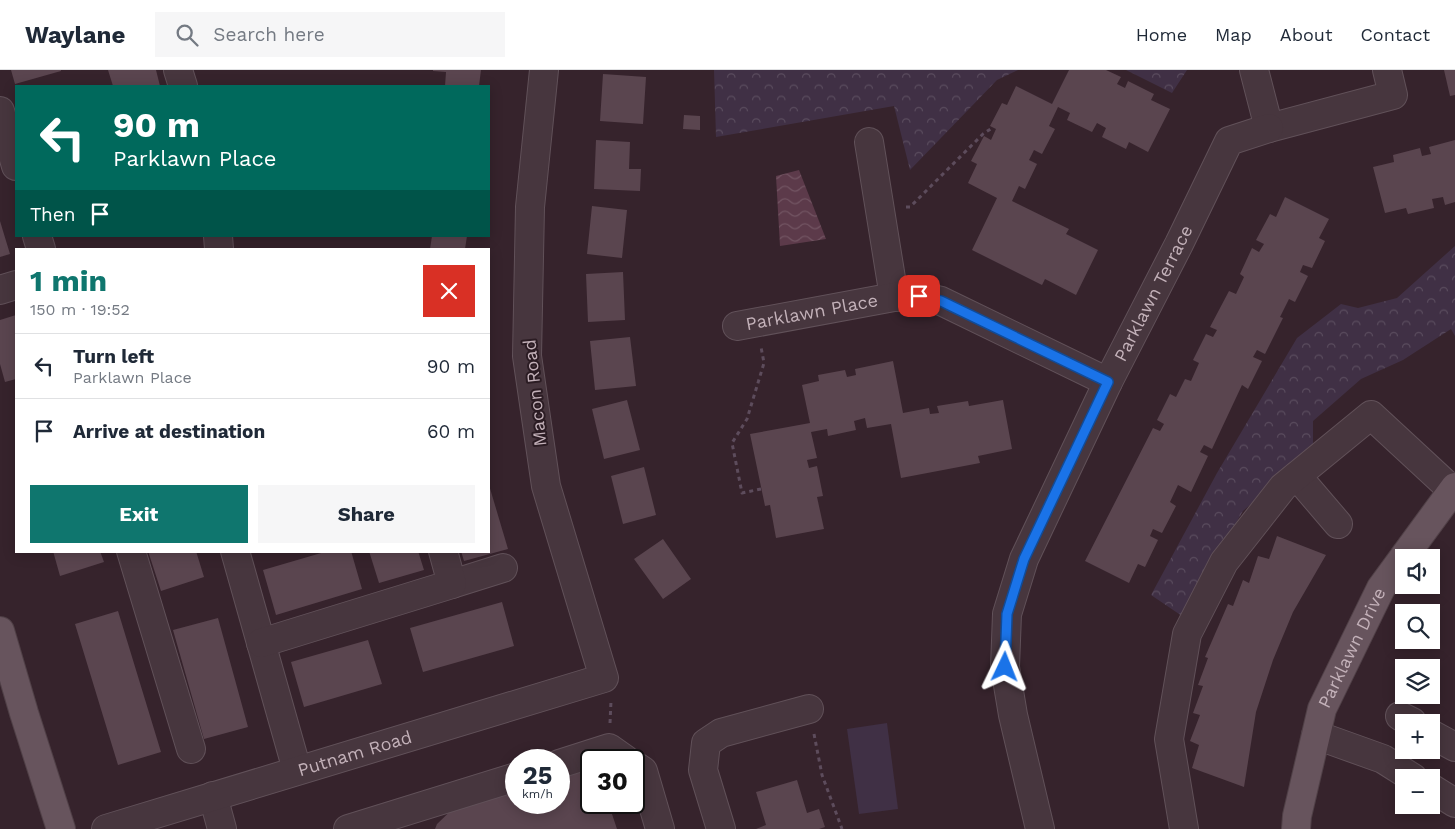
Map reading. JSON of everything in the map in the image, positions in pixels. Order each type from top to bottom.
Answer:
[{"type":"main road","name":"Parklawn Drive","points":[[1296,829],[1297,816],[1322,709],[1381,588],[1454,488]]},
{"type":"main road","points":[[0,631],[61,829]]},
{"type":"street","points":[[178,70],[183,85]]},
{"type":"street","name":"Macon Road","points":[[544,70],[530,207],[527,356],[546,486],[604,678]]},
{"type":"street","points":[[1254,70],[1269,128]]},
{"type":"street","name":"Parklawn Terrace","points":[[1040,829],[1013,714],[1005,667],[1007,614],[1024,559],[1108,382],[1179,244],[1229,141],[1269,128],[1393,95],[1387,70]]},
{"type":"street","points":[[0,111],[15,163]]},
{"type":"street","points":[[869,142],[894,297]]},
{"type":"street","points":[[0,290],[15,285]]},
{"type":"street","name":"Parklawn Place","points":[[747,324],[894,297],[919,296],[941,301],[1108,382]]},
{"type":"street","points":[[1184,829],[1169,739],[1188,634],[1224,562],[1283,487],[1371,415],[1454,488]]},
{"type":"street","points":[[1297,476],[1338,524]]},
{"type":"street","points":[[132,553],[191,749]]},
{"type":"street","points":[[236,553],[297,770]]},
{"type":"street","points":[[444,553],[452,584]]},
{"type":"street","points":[[261,643],[503,568]]},
{"type":"street","name":"Putnam Road","points":[[106,829],[604,678]]},
{"type":"street","points":[[721,829],[703,770],[706,743],[721,733],[809,709]]},
{"type":"street","points":[[1316,735],[1383,760],[1398,769]]},
{"type":"street","points":[[1440,739],[1455,747]]},
{"type":"street","points":[[645,779],[660,829]]},
{"type":"street","points":[[348,829],[395,822],[505,781]]},
{"type":"street","points":[[1440,794],[1455,803]]},
{"type":"street","points":[[213,796],[222,829]]},
{"type":"path","points":[[880,212],[910,206],[983,134],[992,128]]},
{"type":"path","points":[[747,324],[764,363],[747,419],[732,443],[742,493],[761,489]]},
{"type":"path","points":[[809,709],[822,775],[842,829]]},
{"type":"green space","points":[[714,70],[1018,70],[997,80],[910,170],[894,106],[716,137]]},
{"type":"green space","points":[[1126,70],[1187,70],[1172,93]]},
{"type":"green space","points":[[1455,246],[1455,336],[1451,329],[1403,360],[1361,379],[1313,421],[1313,449],[1243,511],[1182,616],[1151,595],[1217,473],[1297,338],[1341,304],[1358,308],[1397,298]]},
{"type":"green space","points":[[887,723],[898,809],[859,814],[847,729]]},
{"type":"water","points":[[799,170],[826,239],[780,246],[776,176]]},
{"type":"building","points":[[11,70],[61,70],[61,71],[15,84]]},
{"type":"building","points":[[108,70],[156,70],[160,85],[113,85]]},
{"type":"building","points":[[481,70],[479,85],[445,85],[446,72],[433,71]]},
{"type":"building","points":[[1069,70],[1106,70],[1121,77],[1117,84],[1125,88],[1128,81],[1154,94],[1151,100],[1170,109],[1148,152],[1129,142],[1126,149],[1102,137],[1106,128],[1097,123],[1092,132],[1067,120],[1070,113],[1058,107],[1049,126],[1055,129],[1042,154],[1034,150],[1029,160],[1037,164],[1025,189],[1019,186],[1012,201],[1069,229],[1066,234],[1098,250],[1076,295],[1045,279],[1042,285],[972,250],[997,198],[968,183],[977,164],[971,161],[984,136],[991,140],[996,129],[990,126],[1002,103],[1007,105],[1016,86],[1052,104]]},
{"type":"building","points":[[1444,70],[1455,70],[1455,95],[1450,96]]},
{"type":"building","points":[[603,74],[646,77],[643,124],[600,121]]},
{"type":"building","points":[[684,115],[700,116],[700,130],[683,129]]},
{"type":"building","points":[[596,140],[630,142],[629,169],[641,169],[640,191],[594,189]]},
{"type":"building","points":[[1455,140],[1455,202],[1445,205],[1443,197],[1432,199],[1434,208],[1408,214],[1406,208],[1385,213],[1373,167],[1394,162],[1393,155],[1420,148],[1422,156],[1431,154],[1429,147]]},
{"type":"building","points":[[1285,197],[1329,219],[1319,238],[1325,241],[1312,268],[1303,265],[1300,272],[1308,276],[1295,302],[1289,299],[1280,317],[1283,318],[1265,354],[1257,350],[1253,357],[1262,361],[1248,389],[1242,385],[1212,449],[1204,445],[1200,452],[1208,456],[1191,492],[1178,485],[1170,502],[1176,506],[1162,533],[1153,529],[1150,536],[1158,540],[1145,567],[1138,564],[1129,583],[1085,561],[1153,428],[1160,431],[1164,424],[1157,420],[1170,394],[1176,397],[1185,379],[1191,381],[1199,363],[1193,360],[1206,334],[1213,337],[1217,330],[1210,327],[1229,291],[1236,294],[1244,277],[1240,274],[1252,248],[1259,252],[1264,244],[1256,240],[1270,214],[1276,217]]},
{"type":"building","points":[[592,206],[627,210],[622,258],[587,254]]},
{"type":"building","points":[[0,221],[10,254],[0,257]]},
{"type":"building","points":[[432,237],[467,237],[465,248],[430,248]]},
{"type":"building","points":[[623,272],[625,320],[588,322],[586,274]]},
{"type":"building","points":[[15,315],[15,379],[5,382],[0,364],[0,320]]},
{"type":"building","points":[[630,337],[636,386],[595,390],[590,341]]},
{"type":"building","points":[[893,361],[903,413],[929,408],[930,414],[939,413],[937,406],[968,401],[969,406],[1003,400],[1012,449],[978,456],[980,463],[901,478],[891,424],[867,428],[865,418],[854,421],[856,430],[828,436],[827,429],[811,432],[817,458],[807,460],[809,468],[817,466],[823,496],[817,497],[824,529],[776,538],[770,505],[765,506],[750,434],[810,423],[802,385],[819,381],[818,375],[845,370],[847,377],[856,375],[855,369]]},
{"type":"building","points":[[627,400],[640,450],[604,459],[592,409]]},
{"type":"building","points":[[644,467],[656,515],[623,524],[611,476]]},
{"type":"building","points":[[490,488],[508,549],[464,561],[462,553],[490,553]]},
{"type":"building","points":[[1277,536],[1326,555],[1293,612],[1273,660],[1256,712],[1244,787],[1192,768],[1199,745],[1190,741],[1200,715],[1193,713],[1203,686],[1198,685],[1208,658],[1205,657],[1228,604],[1233,606],[1243,580],[1249,583],[1258,556],[1269,559]]},
{"type":"building","points":[[663,539],[691,579],[663,599],[634,559]]},
{"type":"building","points":[[54,553],[101,553],[104,562],[60,576]]},
{"type":"building","points":[[149,553],[197,553],[204,577],[161,591]]},
{"type":"building","points":[[321,553],[352,553],[362,589],[276,615],[263,570]]},
{"type":"building","points":[[370,553],[419,553],[424,570],[379,583]]},
{"type":"building","points":[[502,602],[514,646],[423,672],[410,628]]},
{"type":"building","points":[[118,611],[161,752],[118,765],[75,624]]},
{"type":"building","points":[[218,618],[248,727],[204,739],[173,630]]},
{"type":"building","points":[[368,640],[382,684],[304,707],[291,662]]},
{"type":"building","points":[[580,764],[580,814],[612,814],[617,829],[435,829],[437,824],[462,800],[505,786],[505,814],[570,814],[570,767]]},
{"type":"building","points":[[797,780],[807,813],[819,809],[825,827],[819,829],[756,829],[766,825],[756,792]]},
{"type":"route","points":[[919,296],[941,301],[1108,382],[1024,559],[1007,614],[1005,667]]}]
